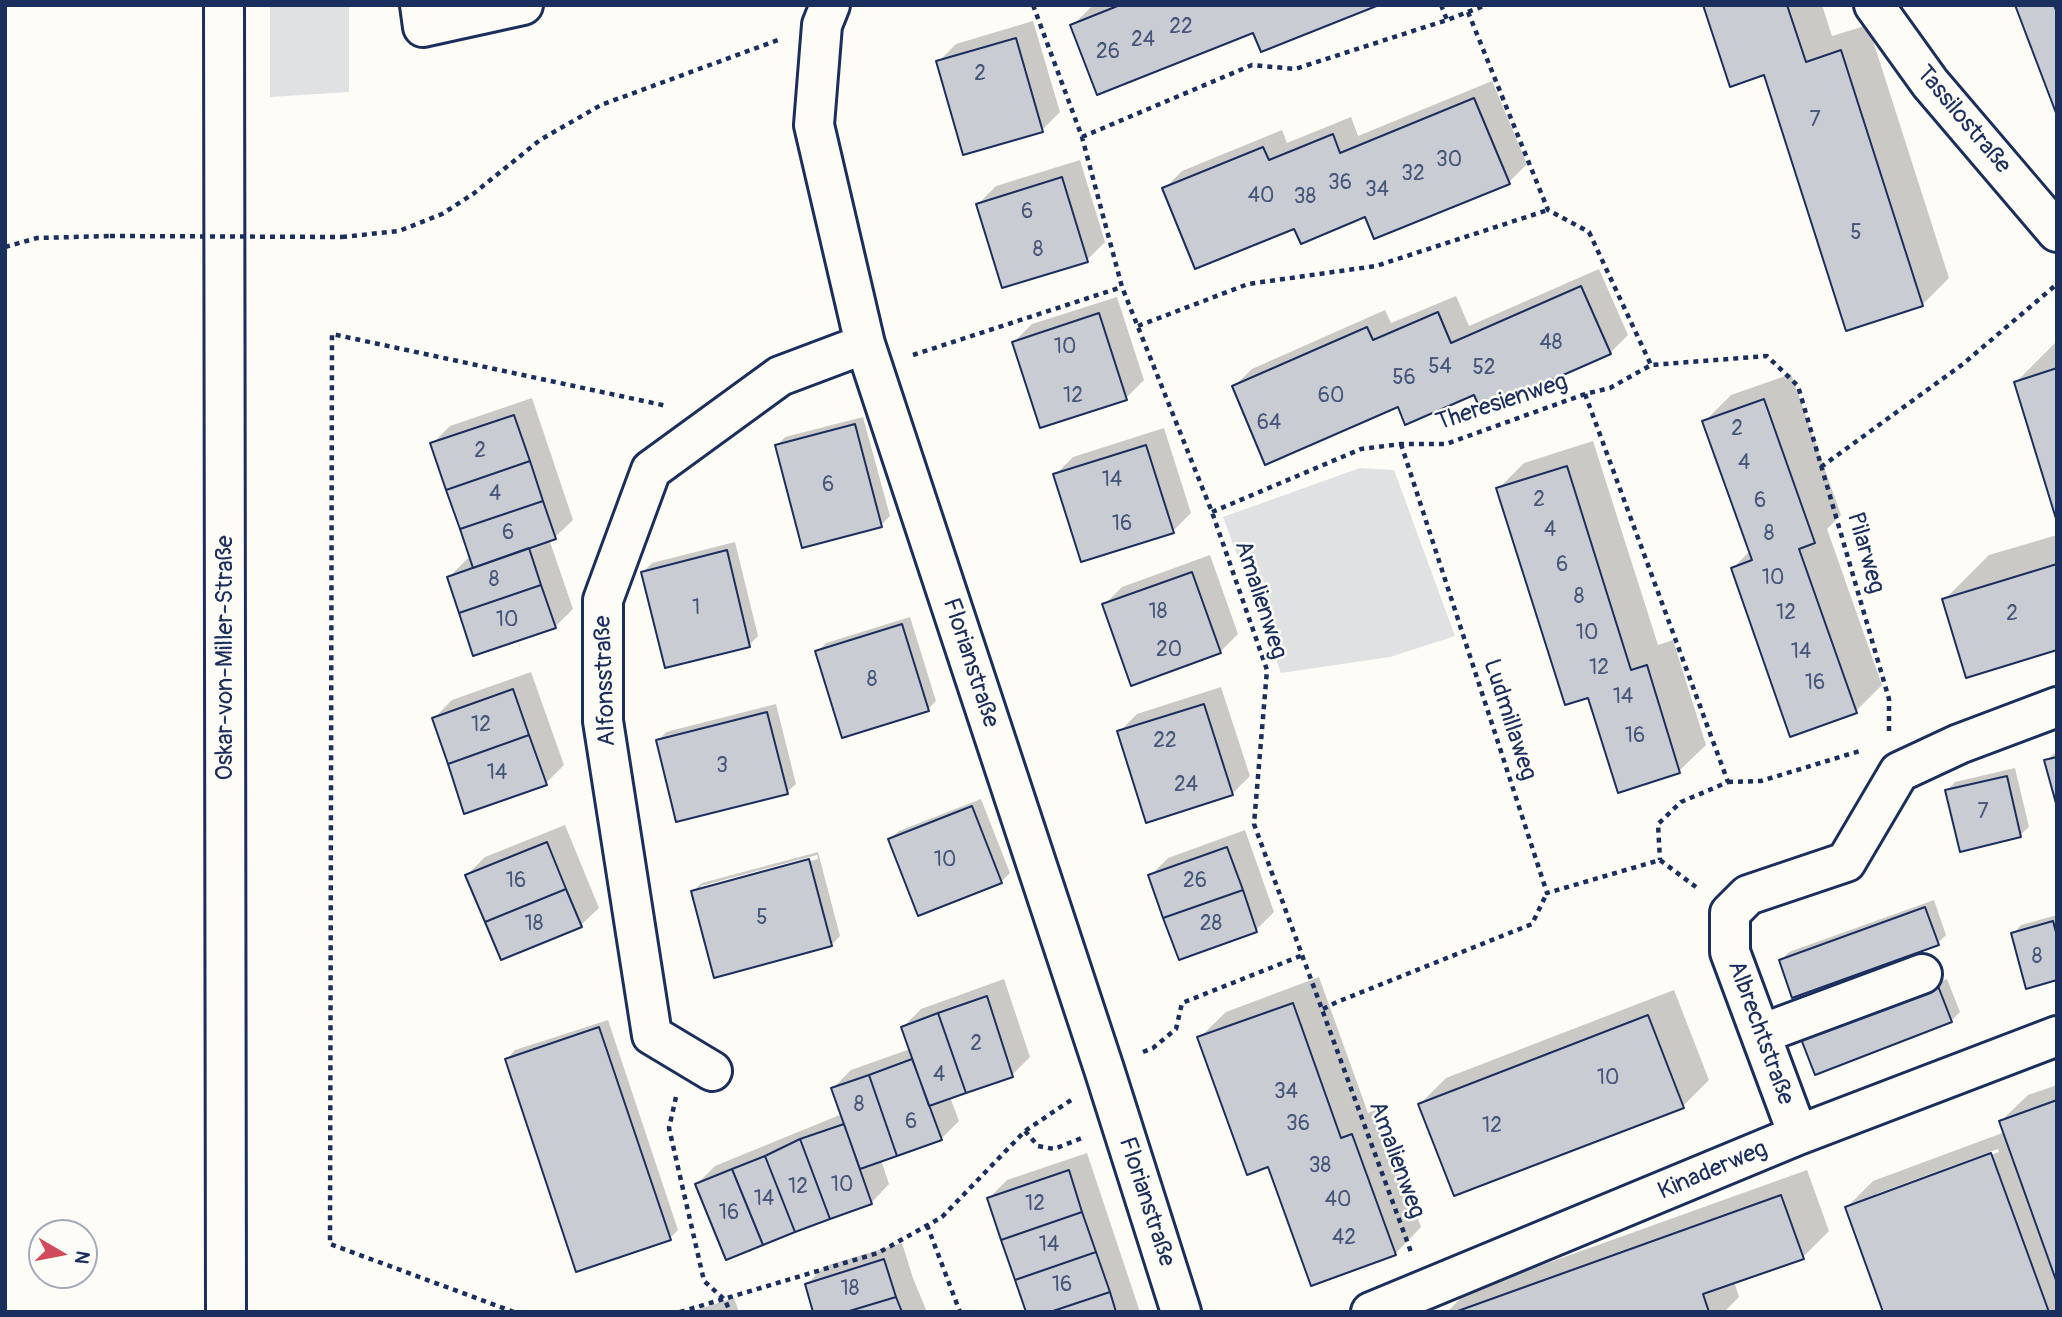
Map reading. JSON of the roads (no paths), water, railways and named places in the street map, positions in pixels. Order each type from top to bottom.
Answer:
[{"type":"street","name":"Oskar-von-Miller-Straße","points":[[224,5],[226,1312]]},
{"type":"street","points":[[420,5],[423,27],[523,5]]},
{"type":"street","name":"Tassilostraße","points":[[1874,5],[1930,83],[2057,232]]},
{"type":"street","name":"Florianstraße","points":[[826,15],[814,125],[869,356],[1095,1079],[1181,1312]]},
{"type":"street","name":"Alfonsstraße","points":[[699,1063],[652,1035],[603,721],[603,600],[651,470],[780,376],[869,356]]},
{"type":"street","name":"Albrechtstraße","points":[[1798,1135],[1730,952],[1730,913],[1748,895],[1846,862],[1894,757],[1959,744],[2057,707]]},
{"type":"street","points":[[1761,1034],[1922,974]]},
{"type":"street","name":"Kinaderweg","points":[[1371,1312],[1798,1135],[2057,1036]]}]
